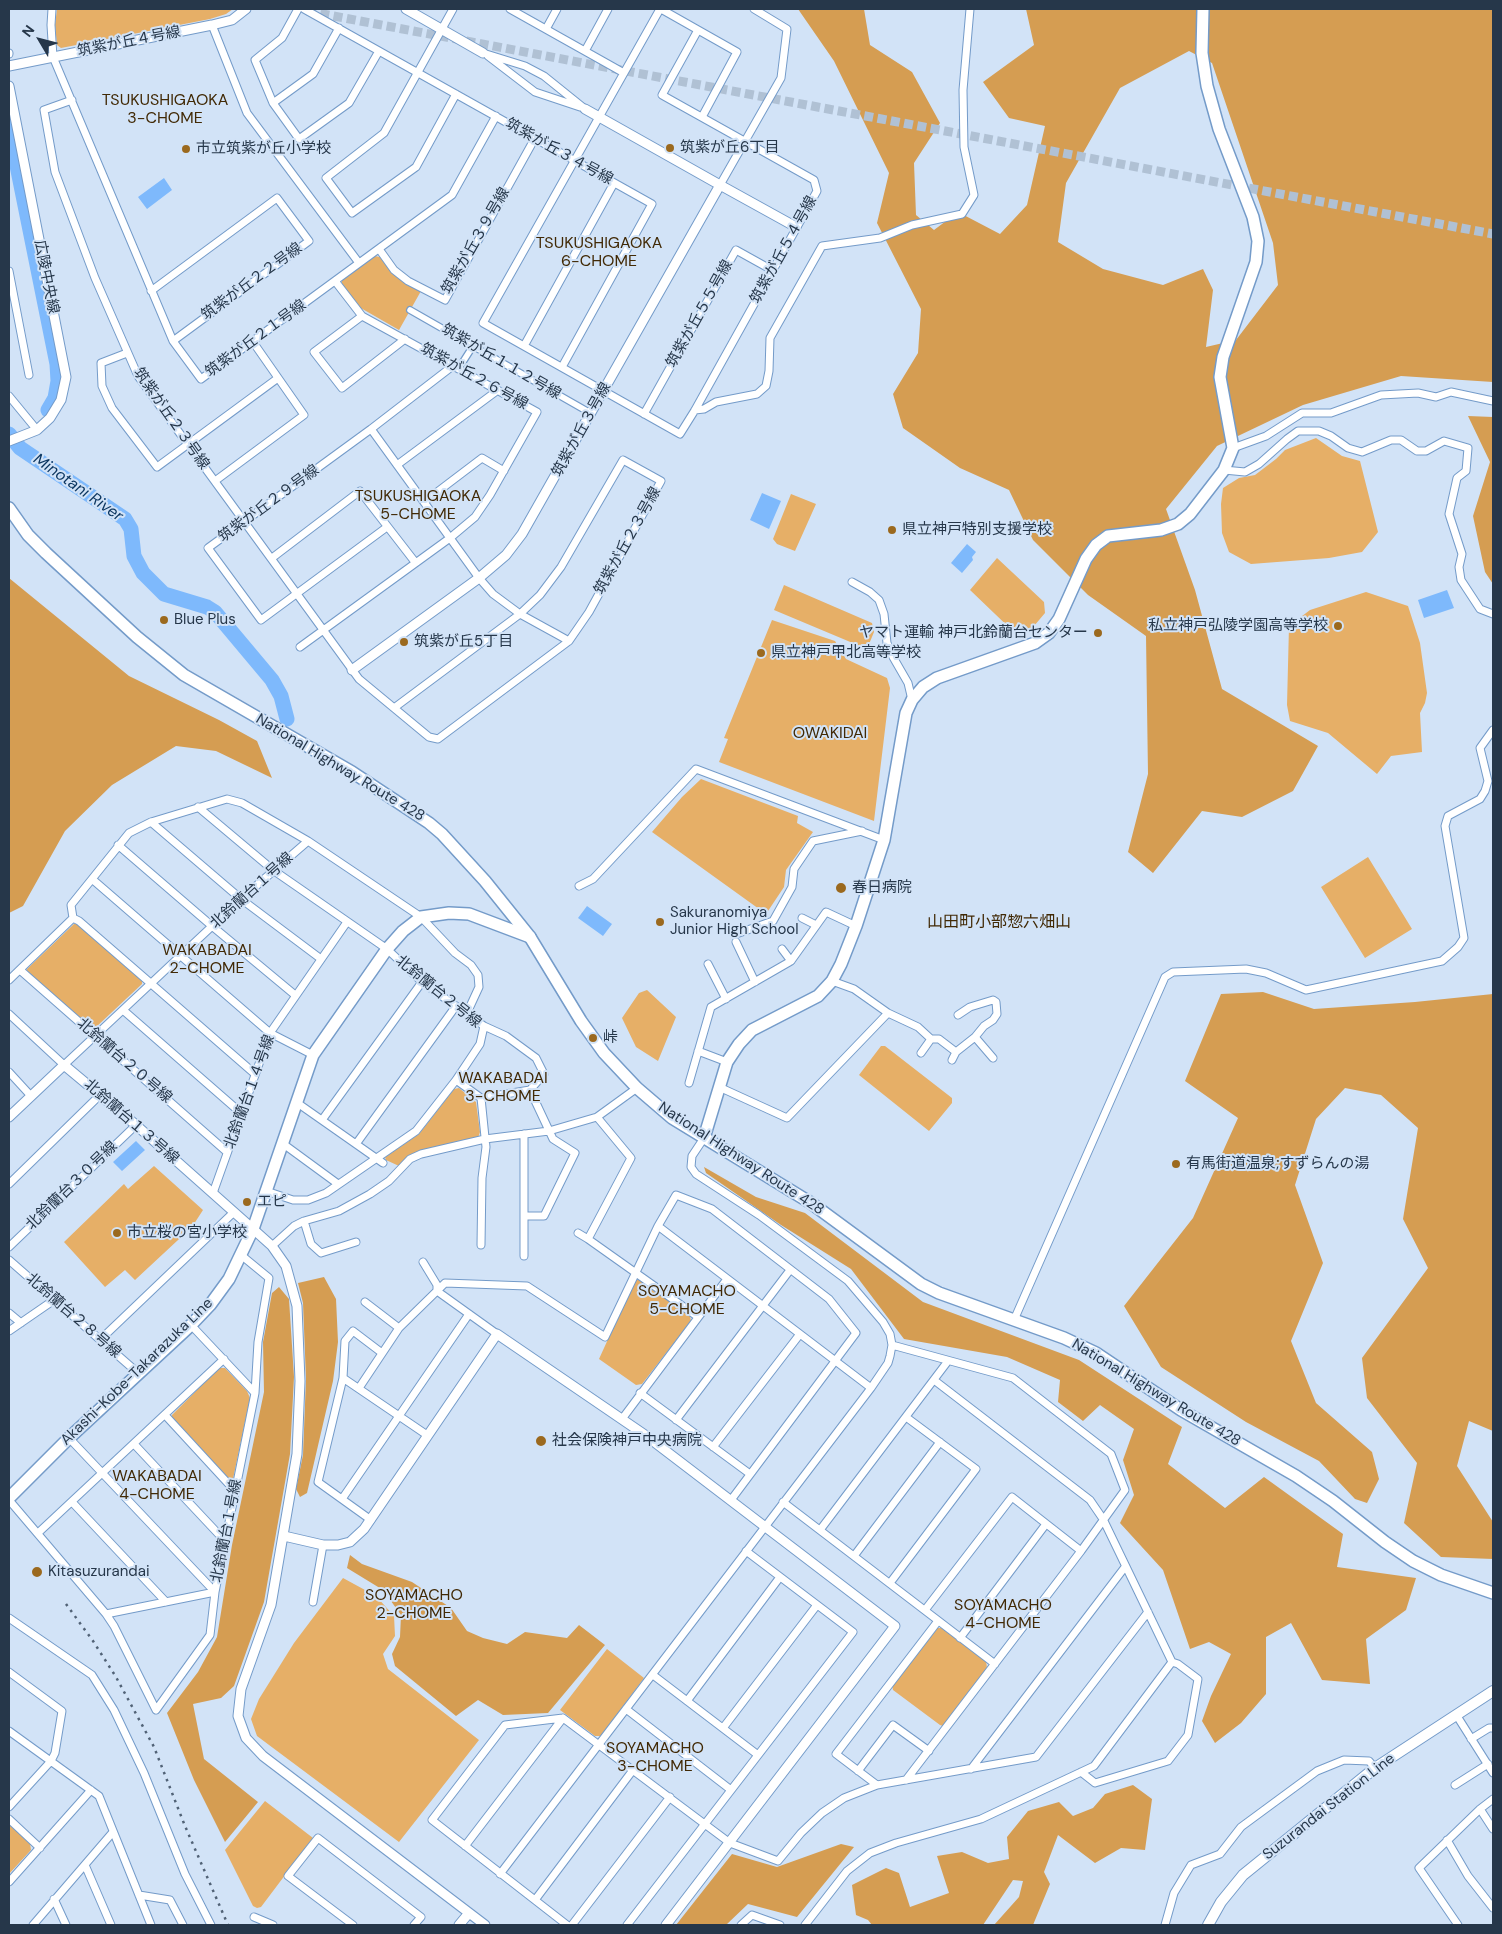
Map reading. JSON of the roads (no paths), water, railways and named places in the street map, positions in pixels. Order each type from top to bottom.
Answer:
[{"type":"main road","points":[[704,1138],[726,1062],[738,1044],[752,1030],[818,996],[832,981],[841,964],[856,926],[884,840],[906,714],[912,700],[923,687],[937,678],[1035,643],[1049,633],[1059,619],[1086,559],[1096,545],[1108,536],[1161,530],[1178,524],[1190,514],[1224,470],[1234,448],[1220,377],[1223,357],[1256,262],[1258,241],[1253,217],[1219,129],[1207,86],[1202,52],[1203,9]]},
{"type":"main road","name":"National Highway Route 428","points":[[9,508],[34,541],[137,637],[184,675],[352,772],[429,823],[442,834],[530,937],[592,1038],[637,1088],[672,1118],[811,1203],[921,1284],[939,1293],[1081,1345],[1096,1353],[1181,1410],[1296,1476],[1333,1501],[1385,1542],[1413,1561],[1441,1575],[1493,1593]]},
{"type":"main road","points":[[421,917],[449,913],[469,914],[530,937]]},
{"type":"main road","name":"Akashi-Kobe-Takarazuka Line","points":[[9,1499],[69,1438],[191,1325],[210,1305],[229,1279],[253,1228],[313,1054],[387,949],[403,931],[421,917]]},
{"type":"main road","name":"Suzurandai Station Line","points":[[1208,1925],[1222,1902],[1243,1875],[1375,1768],[1493,1691]]},
{"type":"street","points":[[52,9],[53,57]]},
{"type":"street","name":"筑紫が丘４号線","points":[[9,66],[212,25],[232,20],[246,9]]},
{"type":"street","points":[[298,9],[282,38],[255,60],[274,103],[299,139],[349,103],[379,51]]},
{"type":"street","name":"筑紫が丘３４号線","points":[[304,9],[652,204],[562,367]]},
{"type":"street","points":[[406,9],[483,53],[535,92],[585,109],[796,227]]},
{"type":"street","points":[[453,9],[384,133],[326,178],[352,212],[416,167],[456,94]]},
{"type":"street","points":[[510,9],[624,73]]},
{"type":"street","points":[[546,29],[557,9]]},
{"type":"street","points":[[585,51],[608,9]]},
{"type":"street","points":[[574,160],[660,9],[737,52],[702,117]]},
{"type":"street","points":[[720,185],[781,78],[787,29],[754,9]]},
{"type":"street","points":[[695,410],[704,409],[716,402],[757,394],[766,386],[769,371],[770,338],[822,246],[880,238],[912,225],[962,214],[974,195],[964,147],[963,90],[970,9]]},
{"type":"street","points":[[212,25],[248,113],[359,263]]},
{"type":"street","points":[[274,103],[313,74],[339,28]]},
{"type":"street","name":"筑紫が丘５４号線","points":[[574,160],[483,322],[680,434],[817,191],[814,180],[662,95],[698,30]]},
{"type":"street","points":[[483,53],[525,66],[544,76],[585,109]]},
{"type":"street","name":"筑紫が丘２１号線","points":[[53,57],[173,341],[201,378],[452,195],[496,116]]},
{"type":"street","name":"広陵中央線","points":[[9,86],[66,377],[61,400],[50,418],[34,432],[9,441]]},
{"type":"street","name":"筑紫が丘２３号線","points":[[72,100],[44,110],[55,172],[95,278],[138,376],[359,679],[394,708],[429,737],[438,739],[569,641],[589,612],[661,481],[623,460],[561,567],[540,595],[520,614],[394,708]]},
{"type":"street","name":"筑紫が丘３９号線","points":[[379,249],[394,270],[408,281],[445,300],[535,138]]},
{"type":"street","points":[[524,346],[614,183]]},
{"type":"street","name":"筑紫が丘３号線","points":[[352,670],[479,578],[506,554],[522,534],[592,414],[720,185]]},
{"type":"street","name":"筑紫が丘２２号線","points":[[152,291],[277,198],[309,240],[173,341]]},
{"type":"street","name":"筑紫が丘５５号線","points":[[644,414],[736,250],[772,270]]},
{"type":"street","points":[[9,271],[11,295],[29,375]]},
{"type":"street","name":"筑紫が丘２６号線","points":[[300,647],[450,538],[475,517],[504,471],[537,412],[362,316],[335,281]]},
{"type":"street","name":"筑紫が丘１１２号線","points":[[410,310],[592,414]]},
{"type":"street","points":[[362,316],[314,352],[342,388],[405,340]]},
{"type":"street","points":[[215,481],[304,415],[252,342]]},
{"type":"street","points":[[457,367],[473,346]]},
{"type":"street","points":[[127,353],[101,363],[102,386],[112,408],[157,467],[278,378]]},
{"type":"street","name":"筑紫が丘２９号線","points":[[387,527],[261,620],[208,548],[457,367]]},
{"type":"street","points":[[397,465],[498,390]]},
{"type":"street","points":[[1234,448],[1266,436],[1302,413],[1330,413],[1381,395],[1418,393],[1436,397],[1451,392],[1493,401]]},
{"type":"street","points":[[9,396],[34,432]]},
{"type":"street","points":[[371,429],[479,578],[493,594],[520,614],[569,641]]},
{"type":"street","points":[[1224,470],[1244,472],[1259,464],[1286,439],[1298,431],[1319,432],[1331,436],[1348,448],[1362,452],[1391,440],[1401,440],[1417,451],[1426,451],[1444,441],[1468,448],[1466,471],[1457,478],[1449,514],[1462,554],[1459,567],[1461,580],[1480,609],[1493,614]]},
{"type":"street","points":[[424,502],[482,458],[504,471]]},
{"type":"street","points":[[272,558],[360,491],[415,562]]},
{"type":"street","points":[[852,582],[870,592],[879,600],[884,614],[887,643],[908,683],[912,700]]},
{"type":"street","points":[[1014,1320],[1166,977],[1173,972],[1246,969],[1266,973],[1306,990],[1442,961],[1458,947],[1464,938],[1445,826],[1448,816],[1480,798],[1485,791],[1488,781],[1480,748],[1493,730]]},
{"type":"street","points":[[579,886],[593,879],[696,769],[884,840]]},
{"type":"street","points":[[72,918],[70,905],[118,845],[130,833],[151,822],[227,799],[242,803],[308,840],[421,917],[455,954],[471,965],[478,975],[479,987],[467,1013]]},
{"type":"street","name":"北鈴蘭台２号線","points":[[198,807],[273,870],[387,949],[422,982],[484,1026],[480,1044],[456,1080],[416,1131],[380,1161],[338,1184],[326,1193],[308,1200],[293,1200],[266,1191]]},
{"type":"street","points":[[151,822],[241,899],[321,959]]},
{"type":"street","points":[[740,933],[773,921],[792,887],[794,869],[813,841],[862,831]]},
{"type":"street","name":"北鈴蘭台１号線","points":[[9,1117],[241,899],[308,840]]},
{"type":"street","points":[[118,845],[296,995]]},
{"type":"street","points":[[92,879],[270,1033],[313,1054]]},
{"type":"street","points":[[689,1083],[711,1007],[791,961],[826,912],[856,926]]},
{"type":"street","points":[[9,980],[72,918]]},
{"type":"street","points":[[72,918],[79,921],[255,1074]]},
{"type":"street","points":[[802,918],[816,925]]},
{"type":"street","name":"北鈴蘭台１４号線","points":[[213,1193],[270,1033],[348,922]]},
{"type":"street","points":[[736,942],[755,982]]},
{"type":"street","points":[[782,949],[791,961]]},
{"type":"street","points":[[708,964],[726,999]]},
{"type":"street","name":"北鈴蘭台２０号線","points":[[20,970],[227,1152]]},
{"type":"street","points":[[832,981],[854,989],[888,1013],[918,1027],[931,1038],[939,1039],[956,1052]]},
{"type":"street","points":[[322,1120],[422,982]]},
{"type":"street","points":[[952,1060],[956,1052],[975,1037],[984,1026],[994,1020],[997,1014],[996,1002],[993,1000],[970,1007],[958,1015]]},
{"type":"street","points":[[356,1144],[456,1006]]},
{"type":"street","points":[[123,1010],[241,1113]]},
{"type":"street","points":[[720,1088],[787,1118],[888,1013]]},
{"type":"street","name":"北鈴蘭台１３号線","points":[[9,1014],[64,1065],[136,1125],[253,1228],[272,1246],[286,1266],[297,1306],[300,1381],[297,1454],[271,1605],[241,1689],[238,1716],[246,1738],[264,1756],[485,1925]]},
{"type":"street","points":[[456,1080],[482,1098],[530,1090],[544,1074],[536,1058],[506,1036],[484,1026]]},
{"type":"street","points":[[975,1037],[993,1058]]},
{"type":"street","points":[[921,1054],[931,1038]]},
{"type":"street","points":[[698,1051],[726,1062]]},
{"type":"street","points":[[9,1072],[31,1096]]},
{"type":"street","points":[[272,1246],[283,1234],[304,1221],[339,1211],[389,1181],[410,1159],[421,1154],[485,1139],[548,1131],[597,1117],[637,1088]]},
{"type":"street","points":[[525,1216],[544,1216],[575,1153],[553,1139],[530,1090]]},
{"type":"street","points":[[9,1184],[100,1095]]},
{"type":"street","points":[[481,1245],[482,1178],[486,1148],[482,1098]]},
{"type":"street","points":[[296,1102],[380,1161]]},
{"type":"street","points":[[588,1239],[631,1158],[597,1117]]},
{"type":"street","name":"北鈴蘭台３０号線","points":[[9,1247],[136,1125]]},
{"type":"street","points":[[524,1134],[524,1256]]},
{"type":"street","points":[[500,1874],[871,1388],[888,1363],[892,1344],[890,1334],[883,1322],[848,1281],[758,1215],[696,1174],[691,1167],[692,1156],[704,1138]]},
{"type":"street","points":[[282,1143],[338,1184]]},
{"type":"street","points":[[390,1168],[397,1172]]},
{"type":"street","points":[[360,1388],[399,1328],[446,1283],[527,1286],[605,1336],[658,1226],[676,1195],[712,1209],[829,1299],[856,1333],[731,1500]]},
{"type":"street","points":[[101,1339],[234,1212]]},
{"type":"street","points":[[304,1221],[311,1244],[321,1253],[356,1242]]},
{"type":"street","points":[[658,1226],[871,1388]]},
{"type":"street","points":[[578,1233],[698,1317]]},
{"type":"street","name":"北鈴蘭台１号線","points":[[106,1614],[215,1592],[255,1393],[258,1342],[269,1278],[241,1255]]},
{"type":"street","name":"北鈴蘭台２８号線","points":[[9,1260],[138,1373]]},
{"type":"street","points":[[423,1262],[437,1285],[437,1291]]},
{"type":"street","points":[[676,1420],[790,1270]]},
{"type":"street","points":[[622,1418],[727,1279]]},
{"type":"street","points":[[437,1291],[622,1418],[895,1626],[730,1844],[666,1925]]},
{"type":"street","points":[[9,1331],[54,1300]]},
{"type":"street","points":[[365,1302],[399,1328]]},
{"type":"street","points":[[9,1313],[20,1323]]},
{"type":"street","points":[[342,1499],[469,1314]]},
{"type":"street","points":[[191,1325],[255,1393]]},
{"type":"street","points":[[371,1520],[318,1482],[343,1378],[346,1341],[353,1331],[382,1353]]},
{"type":"street","points":[[284,1536],[323,1545],[338,1545],[350,1542],[364,1529],[497,1334]]},
{"type":"street","points":[[713,1447],[800,1334]]},
{"type":"street","points":[[892,1344],[1013,1378],[1111,1454],[1125,1490],[1081,1551],[906,1780]]},
{"type":"street","points":[[38,1533],[224,1359]]},
{"type":"street","points":[[820,1530],[948,1361]]},
{"type":"street","points":[[343,1378],[427,1435]]},
{"type":"street","points":[[934,1380],[1090,1500],[1103,1519],[1172,1662],[1178,1664],[1198,1679],[1188,1735],[1168,1761],[1096,1783],[1081,1772]]},
{"type":"street","points":[[640,1393],[750,1474]]},
{"type":"street","points":[[165,1416],[235,1491]]},
{"type":"street","points":[[890,1583],[976,1470],[906,1417]]},
{"type":"street","points":[[9,1499],[106,1614],[114,1626],[156,1710],[210,1636],[215,1592],[69,1438]]},
{"type":"street","points":[[854,1556],[940,1442]]},
{"type":"street","points":[[134,1444],[225,1541]]},
{"type":"street","points":[[925,1610],[1012,1497],[1081,1551]]},
{"type":"street","points":[[72,1502],[166,1602]]},
{"type":"street","points":[[784,1502],[995,1664]]},
{"type":"street","points":[[960,1638],[1046,1524]]},
{"type":"street","points":[[313,1602],[323,1545]]},
{"type":"street","points":[[627,1925],[852,1632],[746,1551]]},
{"type":"street","points":[[971,1769],[1125,1567]]},
{"type":"street","points":[[687,1701],[780,1578]]},
{"type":"street","points":[[723,1728],[817,1605]]},
{"type":"street","points":[[567,1925],[432,1820],[505,1725],[562,1718],[634,1770],[730,1844],[778,1861],[801,1833],[822,1813],[844,1798],[877,1785],[1036,1757],[1148,1612]]},
{"type":"street","points":[[9,1618],[92,1675],[114,1710],[144,1773],[185,1874],[211,1925]]},
{"type":"street","points":[[877,1785],[836,1754],[938,1621]]},
{"type":"street","points":[[805,1925],[847,1871],[870,1853],[896,1843],[981,1819],[1094,1766],[1172,1662]]},
{"type":"street","points":[[9,1672],[62,1711],[55,1753],[51,1761],[9,1807]]},
{"type":"street","points":[[653,1675],[758,1755]]},
{"type":"street","points":[[626,1709],[731,1790]]},
{"type":"street","points":[[1457,1716],[1493,1773]]},
{"type":"street","points":[[465,1846],[562,1718]]},
{"type":"street","points":[[858,1771],[893,1725],[928,1751]]},
{"type":"street","points":[[1471,1739],[1489,1728],[1493,1728]]},
{"type":"street","points":[[10,1733],[99,1796],[152,1925]]},
{"type":"street","points":[[1166,1925],[1174,1893],[1191,1865],[1220,1854],[1241,1827],[1317,1771],[1344,1760],[1368,1761],[1375,1768]]},
{"type":"street","points":[[1455,1785],[1488,1764]]},
{"type":"street","points":[[535,1900],[634,1770]]},
{"type":"street","points":[[9,1882],[92,1790]]},
{"type":"street","points":[[572,1925],[670,1798]]},
{"type":"street","points":[[1458,1925],[1419,1868],[1480,1809],[1493,1799]]},
{"type":"street","points":[[1480,1809],[1493,1829]]},
{"type":"street","points":[[9,1819],[40,1848]]},
{"type":"street","points":[[33,1925],[113,1832]]},
{"type":"street","points":[[353,1925],[288,1876],[318,1838],[421,1917],[414,1925]]},
{"type":"street","points":[[1447,1840],[1468,1876],[1493,1908]]},
{"type":"street","points":[[85,1865],[111,1925]]},
{"type":"street","points":[[139,1895],[170,1900],[183,1925]]},
{"type":"street","points":[[54,1899],[66,1925]]},
{"type":"street","points":[[459,1925],[469,1913]]},
{"type":"street","points":[[741,1925],[752,1915],[780,1925]]},
{"type":"street","points":[[258,1925],[254,1917],[273,1925]]},
{"type":"water","points":[[164,178],[172,190],[147,209],[138,197]]},
{"type":"water","points":[[762,493],[781,501],[769,529],[750,520]]},
{"type":"water","points":[[967,544],[976,552],[972,557],[973,560],[962,573],[951,563]]},
{"type":"water","points":[[1447,590],[1454,608],[1424,618],[1418,600]]},
{"type":"water","points":[[587,906],[612,924],[603,936],[578,918]]},
{"type":"water","points":[[136,1141],[145,1150],[122,1171],[113,1162]]},
{"type":"waterway","points":[[9,126],[57,364],[58,381],[55,398],[48,410]]},
{"type":"waterway","name":"Minotani River","points":[[9,434],[20,448],[125,519],[131,529],[134,556],[143,573],[164,594],[207,607],[215,612],[272,680],[281,696],[287,719]]},
{"type":"tunnel","points":[[307,11],[1493,234]]},
{"type":"railway","points":[[66,1604],[116,1677],[154,1747],[185,1826],[228,1925]]},
{"type":"place","name":"筑紫が丘6丁目","points":[[670,148]]},
{"type":"place","name":"市立筑紫が丘小学校","points":[[186,149]]},
{"type":"place","name":"県立神戸特別支援学校","points":[[892,530]]},
{"type":"place","name":"Blue Plus","points":[[164,620]]},
{"type":"place","name":"私立神戸弘陵学園高等学校","points":[[1338,626]]},
{"type":"place","name":"ヤマト運輸 神戸北鈴蘭台センター","points":[[1098,633]]},
{"type":"place","name":"筑紫が丘5丁目","points":[[404,642]]},
{"type":"place","name":"県立神戸甲北高等学校","points":[[761,653]]},
{"type":"place","name":"春日病院","points":[[841,888]]},
{"type":"place","name":"Sakuranomiya Junior High School","points":[[660,922]]},
{"type":"place","name":"峠","points":[[593,1038]]},
{"type":"place","name":"有馬街道温泉;すずらんの湯","points":[[1176,1164]]},
{"type":"place","name":"エピ","points":[[247,1202]]},
{"type":"place","name":"市立桜の宮小学校","points":[[117,1233]]},
{"type":"place","name":"社会保険神戸中央病院","points":[[541,1441]]},
{"type":"place","name":"Kitasuzurandai","points":[[37,1572]]},
{"type":"district","name":"TSUKUSHIGAOKA 3-CHOME","points":[[165,110]]},
{"type":"district","name":"TSUKUSHIGAOKA 6-CHOME","points":[[599,253]]},
{"type":"district","name":"TSUKUSHIGAOKA 5-CHOME","points":[[418,506]]},
{"type":"district","name":"OWAKIDAI","points":[[830,734]]},
{"type":"district","name":"山田町小部惣六畑山","points":[[999,923]]},
{"type":"district","name":"WAKABADAI 2-CHOME","points":[[207,960]]},
{"type":"district","name":"WAKABADAI 3-CHOME","points":[[503,1088]]},
{"type":"district","name":"SOYAMACHO 5-CHOME","points":[[687,1301]]},
{"type":"district","name":"WAKABADAI 4-CHOME","points":[[157,1486]]},
{"type":"district","name":"SOYAMACHO 2-CHOME","points":[[414,1605]]},
{"type":"district","name":"SOYAMACHO 4-CHOME","points":[[1003,1615]]},
{"type":"district","name":"SOYAMACHO 3-CHOME","points":[[655,1758]]}]
